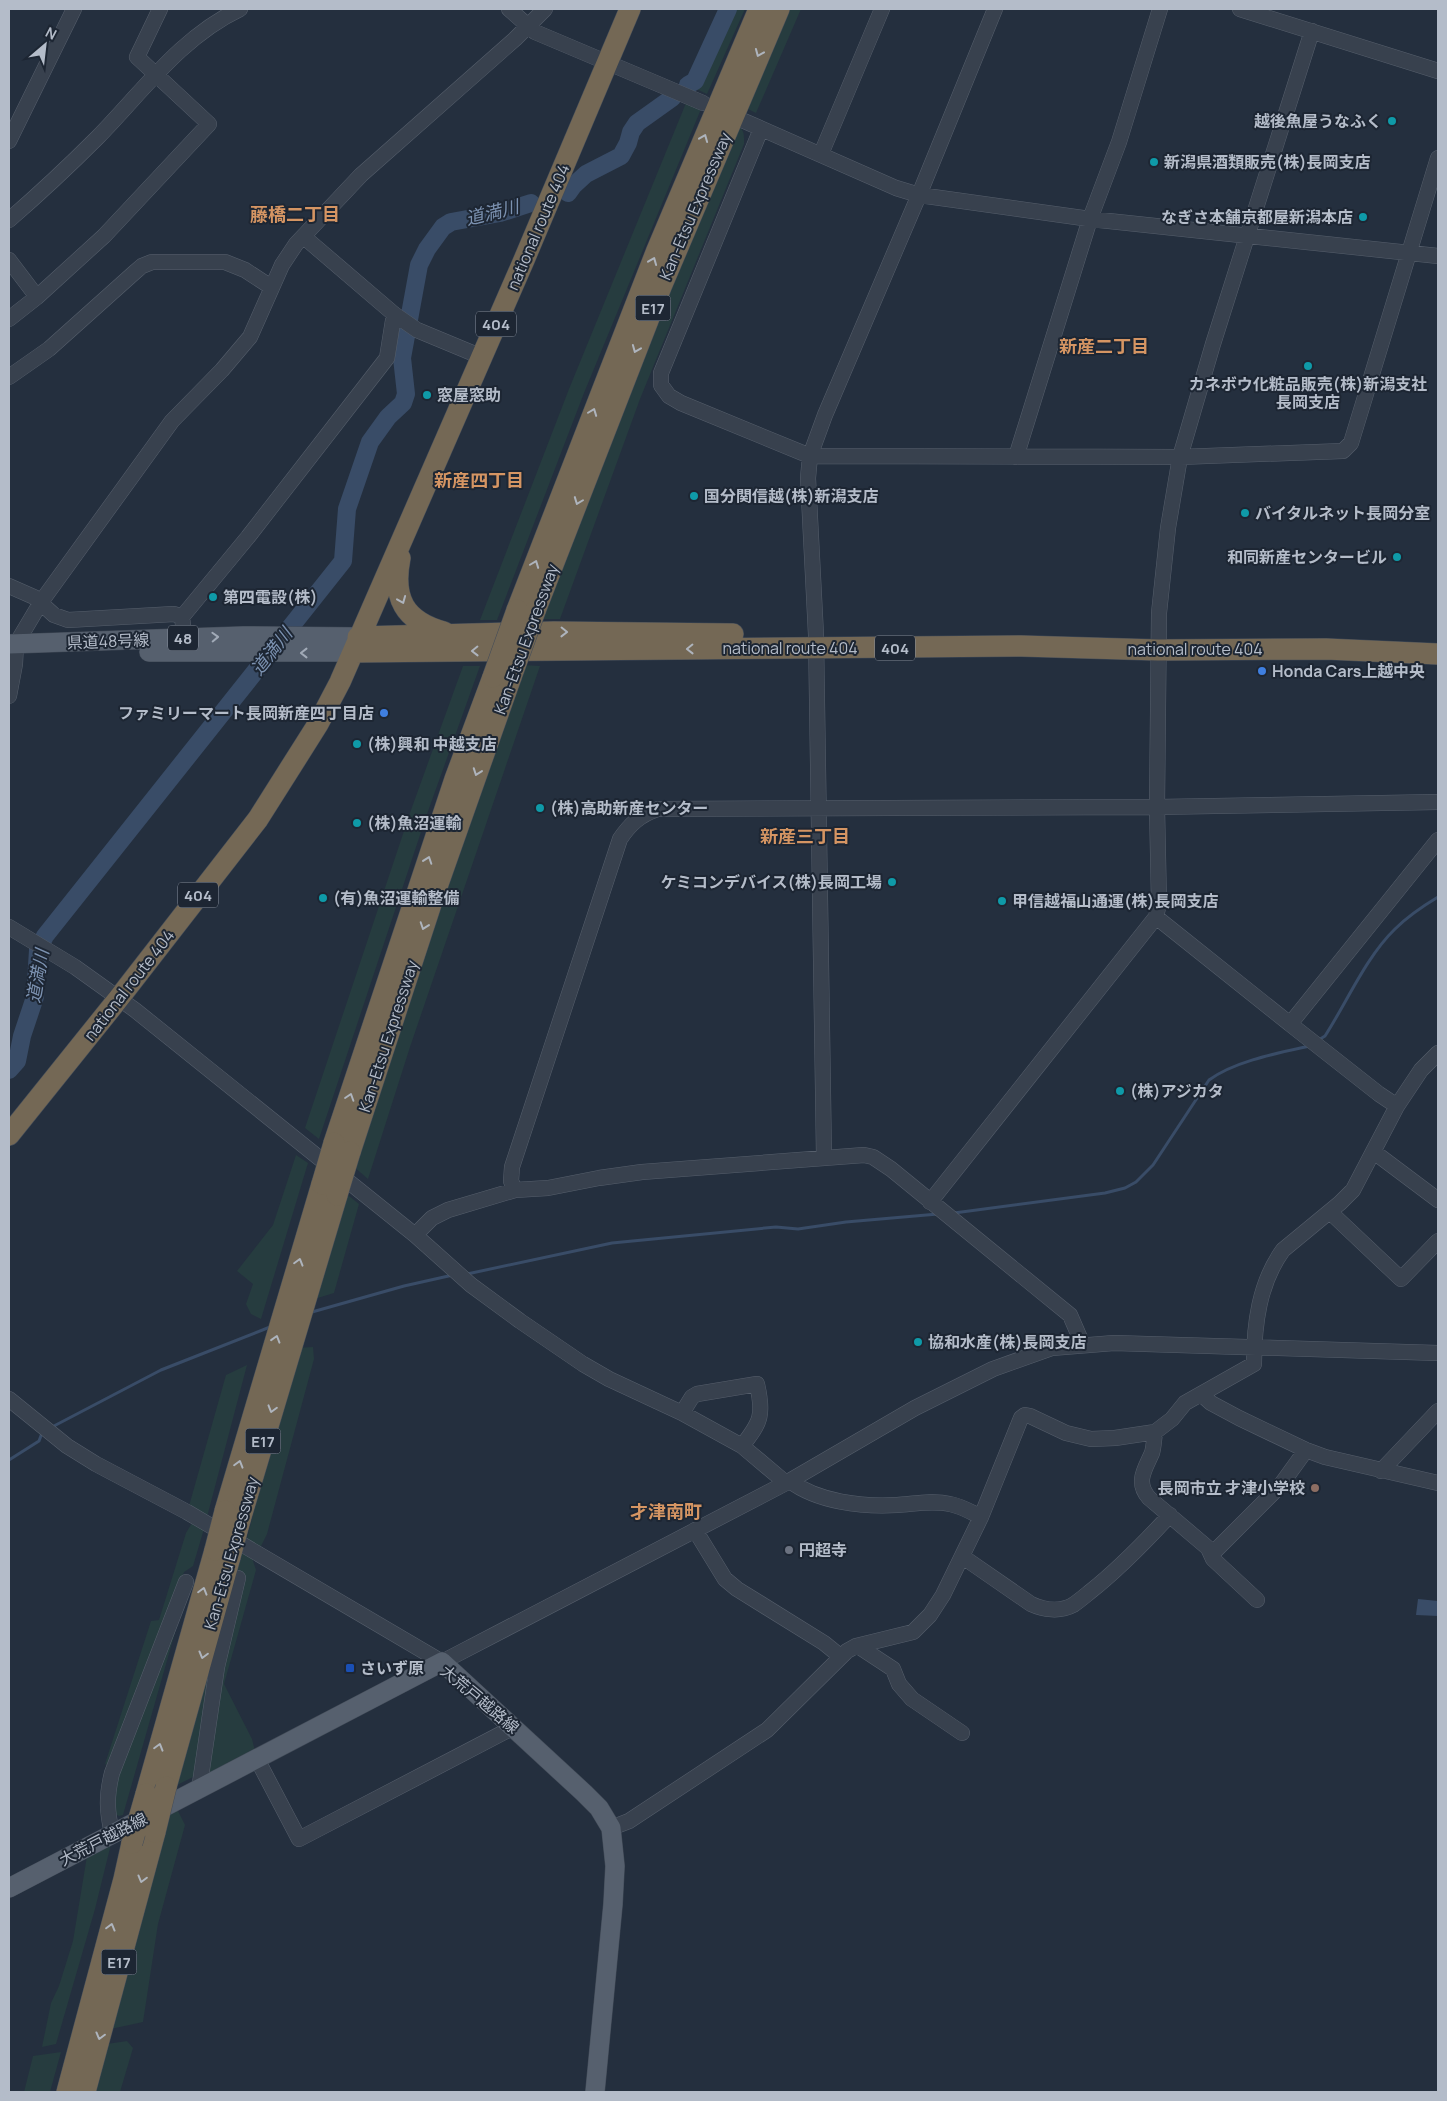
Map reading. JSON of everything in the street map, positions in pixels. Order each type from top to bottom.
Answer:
[{"type":"highway","name":"national route 404","points":[[9,1134],[258,819],[318,724],[340,682],[404,536],[630,9]]},
{"type":"highway","name":"Kan-Etsu Expressway","points":[[85,2092],[155,1832],[232,1515],[342,1147],[430,908],[502,677],[657,250],[759,9]]},
{"type":"highway","name":"Kan-Etsu Expressway","points":[[526,610],[778,9]]},
{"type":"highway","points":[[404,536],[396,582],[404,607],[416,620],[428,628],[455,636]]},
{"type":"highway","name":"national route 404","points":[[355,645],[455,636],[554,632],[815,642]]},
{"type":"highway","name":"national route 404","points":[[1158,643],[1331,637],[1386,638],[1438,643]]},
{"type":"highway","name":"national route 404","points":[[355,645],[815,642],[1158,643],[1438,654]]},
{"type":"highway","name":"Kan-Etsu Expressway","points":[[67,2092],[146,1794],[222,1554]]},
{"type":"main road","name":"県道48号線","points":[[12,648],[243,636],[355,645]]},
{"type":"main road","name":"48","points":[[12,648],[355,645]]},
{"type":"main road","name":"大荒戸越路線","points":[[9,1888],[442,1662],[599,1808],[611,1828],[615,1866],[614,1904],[595,2092]]},
{"type":"street","points":[[9,141],[74,9]]},
{"type":"street","points":[[9,319],[37,297],[104,236],[209,124],[137,57],[160,9]]},
{"type":"street","points":[[9,220],[97,138],[156,74],[191,40],[216,22],[240,9]]},
{"type":"street","points":[[509,9],[535,32],[703,102]]},
{"type":"street","points":[[9,696],[15,664],[12,648],[41,602],[172,422],[222,370],[250,337],[282,265],[304,237],[361,175],[464,85],[545,9]]},
{"type":"street","points":[[821,154],[882,9]]},
{"type":"street","points":[[1016,457],[1090,219],[1119,142],[1160,9]]},
{"type":"street","points":[[1240,9],[1438,71]]},
{"type":"street","points":[[824,1157],[815,642],[808,478],[810,456],[824,415],[919,195],[990,10]]},
{"type":"street","points":[[930,1202],[1156,917],[1159,903],[1157,807],[1159,613],[1168,528],[1180,457],[1246,237],[1312,31]]},
{"type":"street","points":[[744,121],[896,188],[919,195],[1090,219],[1438,256]]},
{"type":"street","points":[[761,129],[661,373],[661,385],[669,396],[681,403],[810,456],[1180,457],[1343,451],[1351,443],[1438,158]]},
{"type":"street","points":[[304,237],[394,314],[417,330],[482,357]]},
{"type":"street","points":[[9,260],[37,297]]},
{"type":"street","points":[[9,377],[49,349],[142,266],[152,262],[225,262],[245,270],[271,287]]},
{"type":"street","points":[[184,638],[182,617],[248,537],[387,358],[394,314]]},
{"type":"street","points":[[9,586],[34,597],[54,615],[68,620],[174,614],[182,617]]},
{"type":"street","points":[[515,1190],[511,1181],[514,1161],[620,839],[627,828],[645,813],[658,809],[818,810],[1157,807],[1438,802]]},
{"type":"street","points":[[1290,1024],[1438,840]]},
{"type":"street","points":[[1156,917],[1378,1094],[1397,1106]]},
{"type":"street","points":[[9,927],[75,967],[118,998],[415,1235],[471,1285],[556,1346],[609,1379],[682,1413],[742,1446],[788,1482],[807,1491],[849,1502],[876,1506],[937,1502],[961,1507],[982,1517]]},
{"type":"street","points":[[611,1828],[628,1821],[767,1730],[784,1716],[840,1656],[858,1646],[904,1635],[921,1626],[943,1595],[963,1557],[982,1517],[1017,1423],[1025,1415],[1066,1434],[1091,1439],[1115,1438],[1155,1432],[1172,1419],[1185,1404],[1254,1364],[1259,1306],[1264,1284],[1273,1266],[1283,1250],[1330,1212],[1353,1190],[1397,1106],[1421,1070],[1438,1053]]},
{"type":"street","points":[[1374,1152],[1438,1200]]},
{"type":"street","points":[[415,1235],[432,1218],[448,1210],[515,1190],[548,1188],[642,1172],[864,1154],[873,1157],[891,1169],[1070,1315],[1082,1345]]},
{"type":"street","points":[[1330,1212],[1400,1279],[1438,1241]]},
{"type":"street","points":[[9,1399],[68,1446],[96,1464],[187,1512],[442,1662],[788,1482],[915,1408],[993,1368],[1052,1348],[1114,1343],[1438,1353]]},
{"type":"street","points":[[682,1413],[692,1397],[697,1394],[757,1384],[760,1400],[760,1418],[757,1427],[742,1446]]},
{"type":"street","points":[[1202,1395],[1211,1403],[1306,1450],[1325,1457],[1438,1483]]},
{"type":"street","points":[[1381,1471],[1438,1411]]},
{"type":"street","points":[[1155,1432],[1152,1450],[1142,1474],[1141,1482],[1145,1492],[1208,1548],[1215,1551],[1280,1486],[1306,1450]]},
{"type":"street","points":[[963,1557],[1031,1604],[1041,1608],[1063,1608],[1073,1605],[1104,1581],[1170,1515]]},
{"type":"street","points":[[695,1530],[725,1579],[737,1590],[824,1643],[840,1656]]},
{"type":"street","points":[[1208,1548],[1213,1560],[1257,1600]]},
{"type":"street","points":[[199,1790],[217,1668],[238,1578]]},
{"type":"street","points":[[112,1834],[107,1810],[107,1794],[112,1773],[186,1582]]},
{"type":"street","points":[[858,1646],[893,1669],[899,1684],[912,1699],[962,1733]]},
{"type":"street","points":[[257,1759],[299,1839],[514,1727]]},
{"type":"green space","points":[[729,9],[745,9],[707,94],[694,88]]},
{"type":"green space","points":[[788,9],[801,9],[756,113],[746,108]]},
{"type":"green space","points":[[686,103],[701,109],[584,393],[497,620],[480,620],[569,389]]},
{"type":"green space","points":[[738,126],[743,132],[744,144],[640,399],[560,619],[541,619],[622,409]]},
{"type":"green space","points":[[523,665],[540,666],[410,1047],[368,1179],[353,1166]]},
{"type":"green space","points":[[463,666],[480,666],[427,814],[319,1139],[305,1128],[411,810]]},
{"type":"green space","points":[[296,1155],[308,1163],[261,1319],[251,1314],[246,1304],[253,1284],[237,1271],[273,1225]]},
{"type":"green space","points":[[344,1192],[359,1204],[334,1293],[311,1300]]},
{"type":"green space","points":[[313,1347],[314,1359],[267,1534],[260,1548],[246,1542],[296,1348]]},
{"type":"green space","points":[[247,1365],[207,1517],[189,1506],[226,1375]]},
{"type":"green space","points":[[192,1523],[204,1529],[193,1566],[184,1572],[108,1765],[105,1764],[151,1621],[159,1620],[186,1533]]},
{"type":"green space","points":[[241,1552],[252,1558],[256,1570],[224,1684],[252,1739],[255,1751],[210,1775],[207,1767],[233,1577]]},
{"type":"green space","points":[[182,1608],[123,1815],[119,1816],[115,1814],[116,1771]]},
{"type":"green space","points":[[219,1617],[195,1776],[173,1787]]},
{"type":"green space","points":[[177,1809],[185,1825],[158,1924],[143,2022],[106,2030],[164,1815]]},
{"type":"green space","points":[[111,1844],[95,1909],[56,2044],[42,2047],[51,2003],[59,1986],[73,1941],[87,1856]]},
{"type":"green space","points":[[127,2041],[133,2048],[120,2092],[95,2092],[107,2044]]},
{"type":"green space","points":[[61,2052],[50,2092],[24,2092],[33,2056]]},
{"type":"water","points":[[1418,1599],[1438,1601],[1438,1616],[1416,1615]]},
{"type":"waterway","name":"道満川","points":[[688,85],[695,81],[728,9]]},
{"type":"waterway","name":"道満川","points":[[568,193],[586,174],[621,156],[637,123],[672,98]]},
{"type":"waterway","name":"道満川","points":[[9,1070],[17,1061],[22,1036],[35,997],[38,950],[45,936],[343,561],[347,509],[370,442],[388,417],[403,403],[406,394],[402,358],[419,265],[427,249],[443,227],[451,222],[500,213],[531,203]]},
{"type":"waterway","points":[[1317,1041],[1325,1036],[1366,966],[1385,940],[1405,920],[1438,897]]},
{"type":"waterway","points":[[954,1213],[1105,1193],[1125,1188],[1136,1182],[1153,1165],[1209,1080],[1219,1073],[1244,1063],[1310,1046]]},
{"type":"waterway","points":[[467,1274],[612,1243],[776,1227],[798,1229],[846,1222],[938,1214]]},
{"type":"waterway","points":[[312,1312],[404,1286],[453,1275]]},
{"type":"waterway","points":[[52,1427],[161,1370],[270,1327]]},
{"type":"waterway","points":[[9,1460],[39,1441],[42,1433]]},
{"type":"place","name":"越後魚屋うなふく","points":[[1392,121]]},
{"type":"place","name":"新潟県酒類販売(株)長岡支店","points":[[1154,162]]},
{"type":"place","name":"なぎさ本舗京都屋新潟本店","points":[[1363,217]]},
{"type":"place","name":"カネボウ化粧品販売(株)新潟支社 長岡支店","points":[[1308,366]]},
{"type":"place","name":"窓屋窓助","points":[[427,395]]},
{"type":"place","name":"国分関信越(株)新潟支店","points":[[694,496]]},
{"type":"place","name":"バイタルネット長岡分室","points":[[1245,513]]},
{"type":"place","name":"和同新産センタービル","points":[[1397,557]]},
{"type":"place","name":"第四電設(株)","points":[[213,597]]},
{"type":"place","name":"Honda Cars上越中央","points":[[1262,671]]},
{"type":"place","name":"ファミリーマート長岡新産四丁目店","points":[[384,713]]},
{"type":"place","name":"(株)興和 中越支店","points":[[357,744]]},
{"type":"place","name":"(株)高助新産センター","points":[[540,808]]},
{"type":"place","name":"(株)魚沼運輸","points":[[357,823]]},
{"type":"place","name":"ケミコンデバイス(株)長岡工場","points":[[892,882]]},
{"type":"place","name":"(有)魚沼運輸整備","points":[[323,898]]},
{"type":"place","name":"甲信越福山通運(株)長岡支店","points":[[1002,901]]},
{"type":"place","name":"(株)アジカタ","points":[[1120,1091]]},
{"type":"place","name":"協和水産(株)長岡支店","points":[[918,1342]]},
{"type":"place","name":"長岡市立 才津小学校","points":[[1315,1488]]},
{"type":"place","name":"円超寺","points":[[789,1550]]},
{"type":"place","name":"さいず原","points":[[350,1668]]},
{"type":"district","name":"藤橋二丁目","points":[[295,214]]},
{"type":"district","name":"新産二丁目","points":[[1104,346]]},
{"type":"district","name":"新産四丁目","points":[[479,480]]},
{"type":"district","name":"新産三丁目","points":[[805,836]]},
{"type":"district","name":"才津南町","points":[[666,1511]]}]
